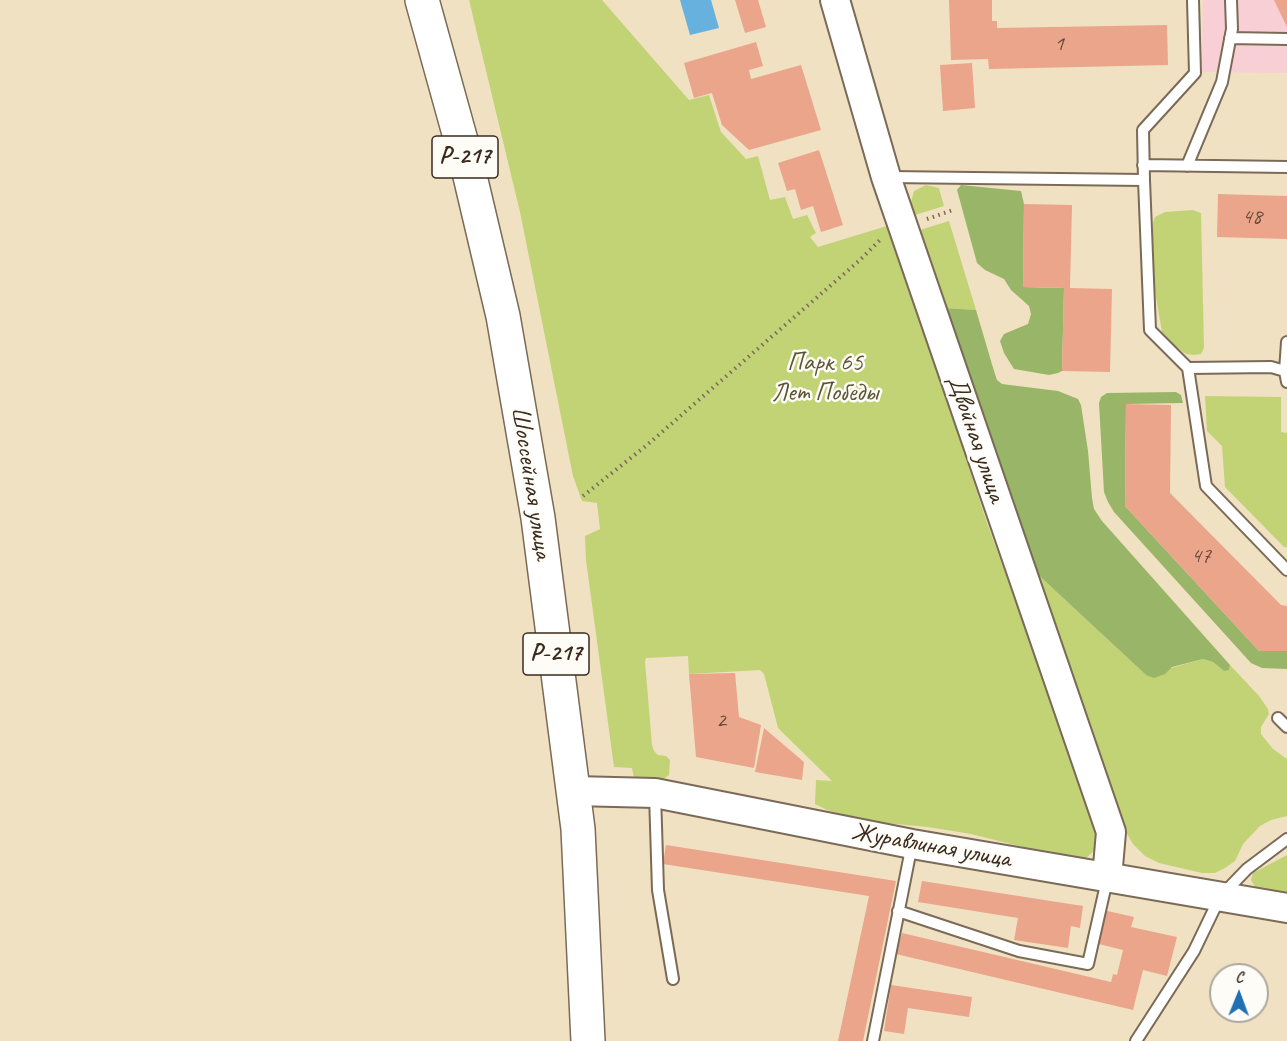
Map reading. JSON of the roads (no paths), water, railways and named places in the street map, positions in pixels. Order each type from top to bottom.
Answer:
[{"type":"highway","name":"Шоссейная улица","points":[[422,0],[465,155],[503,316],[538,518],[574,791],[588,1041]]},
{"type":"street","name":"Двойная улица","points":[[835,0],[886,177],[1111,832],[1107,878]]},
{"type":"street","name":"Журавлиная улица","points":[[574,791],[655,793],[912,844],[1287,908]]},
{"type":"lane","points":[[1193,0],[1195,73],[1143,130],[1150,330],[1188,368],[1206,486],[1287,570]]},
{"type":"lane","points":[[1187,166],[1222,82],[1230,38],[1232,0]]},
{"type":"lane","points":[[1230,38],[1287,39]]},
{"type":"lane","points":[[1143,165],[1287,167]]},
{"type":"lane","points":[[886,177],[1144,180]]},
{"type":"lane","points":[[1188,368],[1271,367],[1286,376],[1287,342]]},
{"type":"lane","points":[[1278,718],[1287,727]]},
{"type":"lane","points":[[655,793],[658,890],[673,979]]},
{"type":"lane","points":[[1136,1041],[1194,951],[1220,897],[1247,869],[1287,839]]},
{"type":"lane","points":[[873,1041],[912,844]]},
{"type":"lane","points":[[898,911],[1019,951],[1088,964],[1107,878]]},
{"type":"water","points":[[680,0],[711,0],[719,28],[690,35]]},
{"type":"park label","name":"Парк 65 Лет Победы","points":[[825,378]]}]
